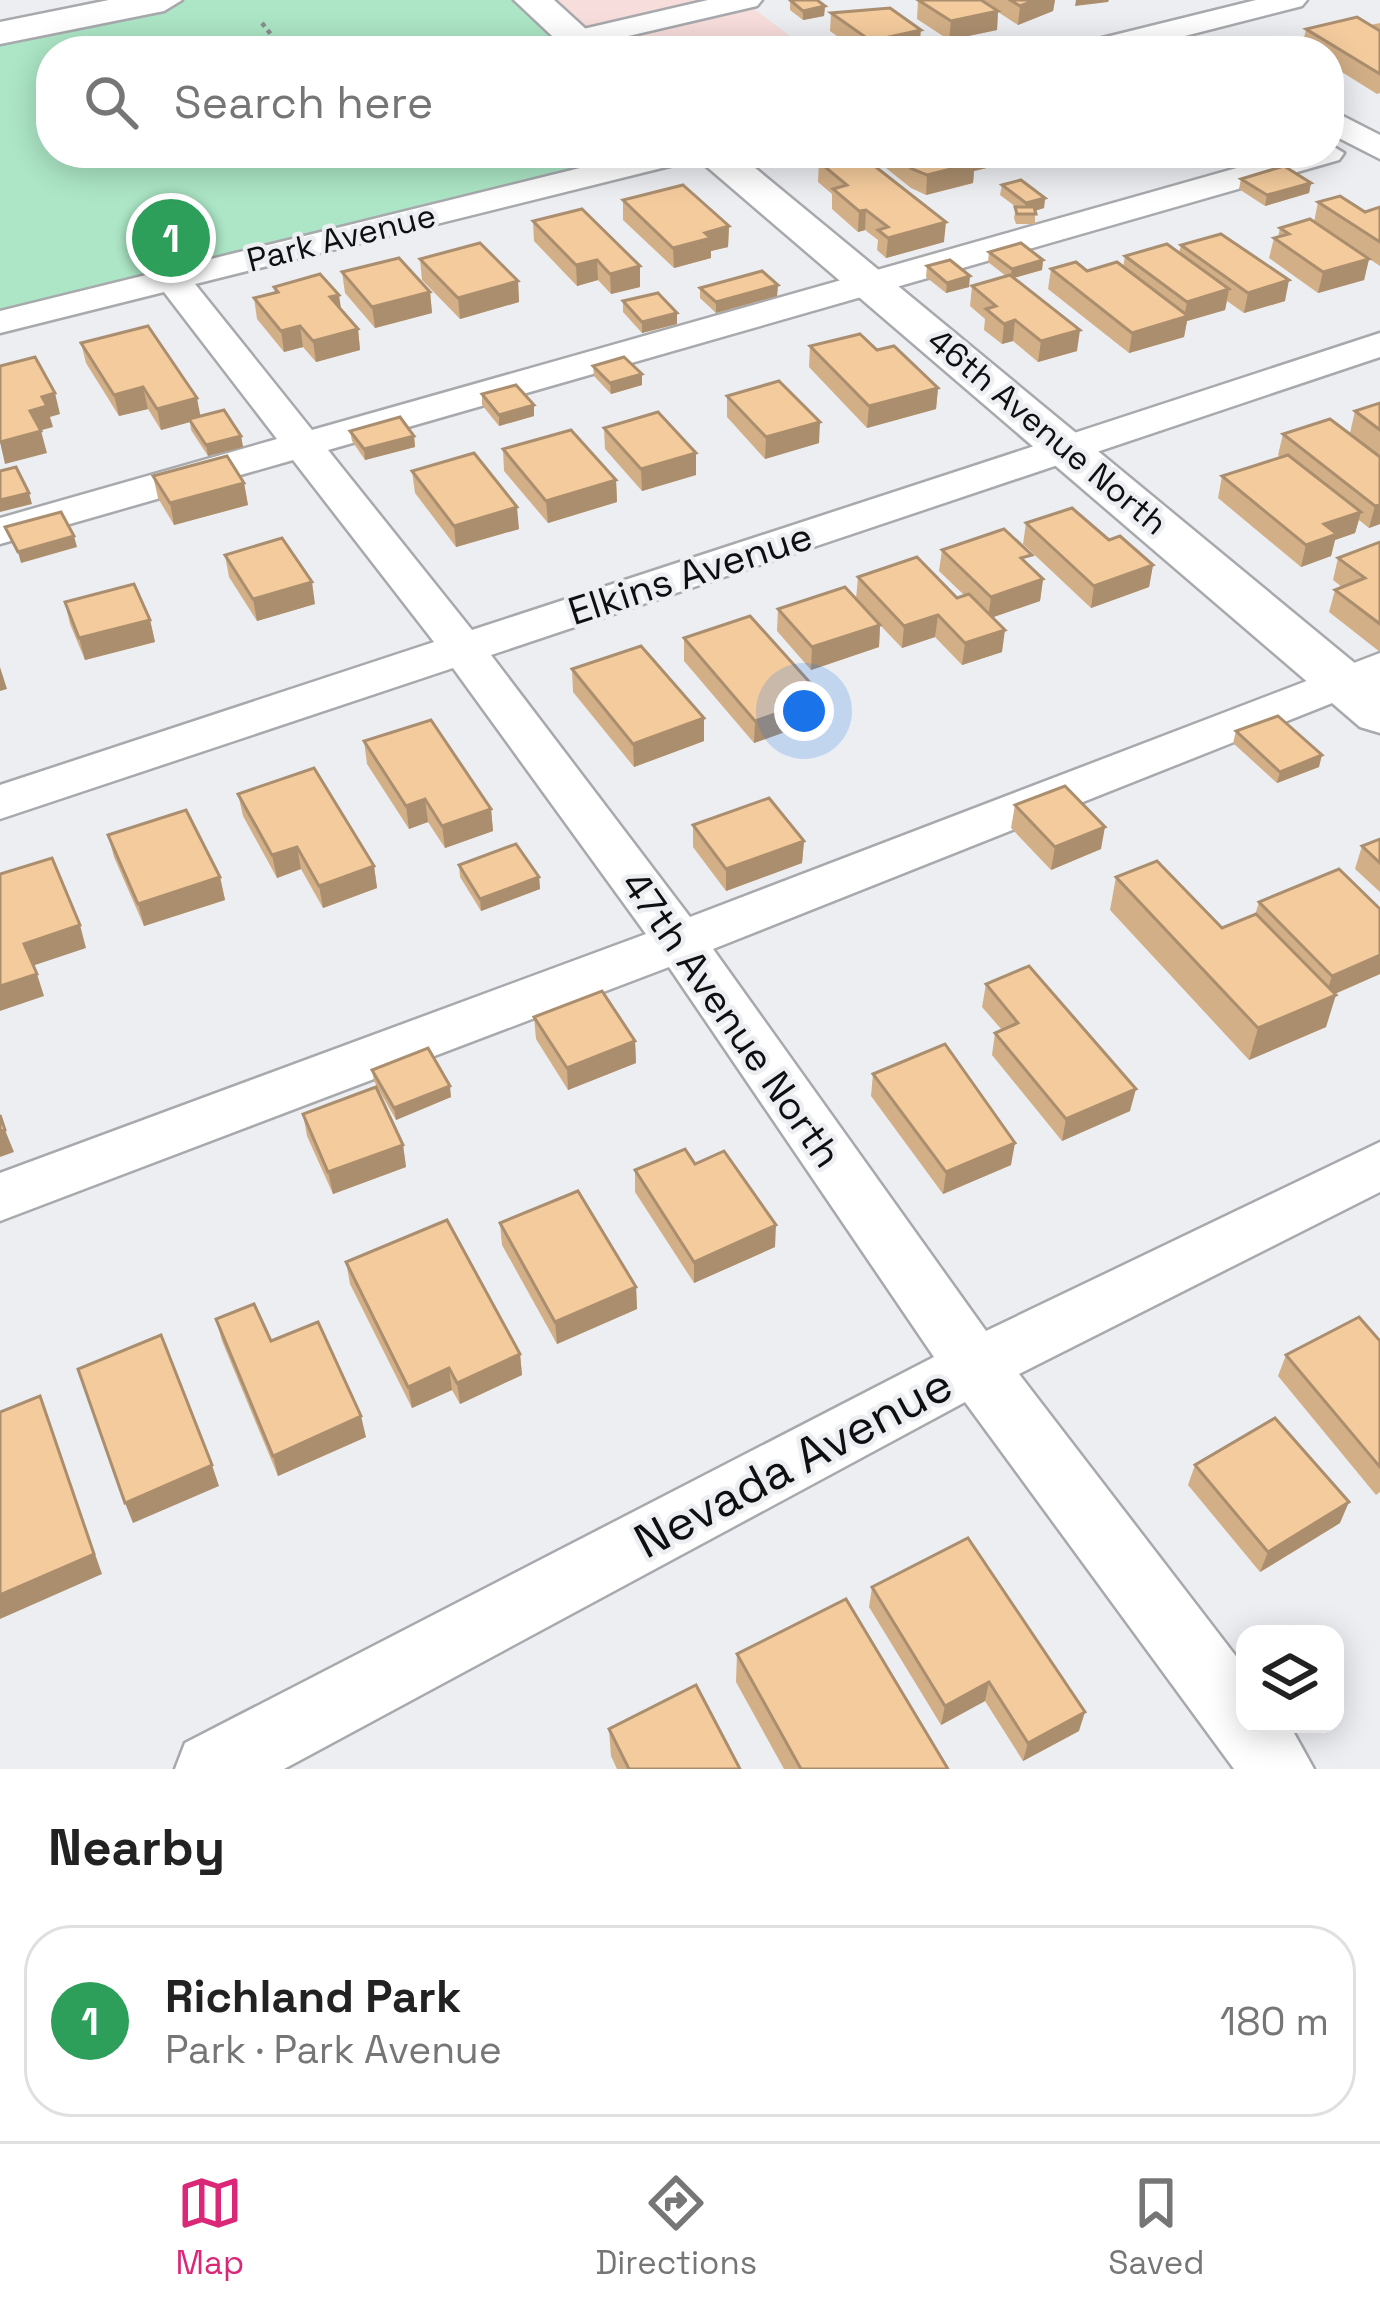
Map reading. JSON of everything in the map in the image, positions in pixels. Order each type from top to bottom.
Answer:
[{"type":"main road","points":[[0,33],[164,0]]},
{"type":"main road","points":[[532,0],[574,36]]},
{"type":"main road","name":"46th Avenue North","points":[[730,168],[1367,687]]},
{"type":"street","points":[[617,36],[747,0]]},
{"type":"street","points":[[1148,36],[1292,0]]},
{"type":"street","points":[[1176,29],[1188,36]]},
{"type":"street","points":[[1344,126],[1376,142]]},
{"type":"street","points":[[1344,149],[1376,142]]},
{"type":"street","name":"Park Avenue","points":[[0,322],[621,168]]},
{"type":"street","points":[[0,531],[1276,168]]},
{"type":"street","name":"47th Avenue North","points":[[172,279],[463,649],[680,942],[975,1366],[1278,1769]]},
{"type":"street","name":"Elkins Avenue","points":[[0,802],[1380,344]]},
{"type":"street","points":[[0,1197],[1367,687]]},
{"type":"street","name":"Nevada Avenue","points":[[212,1769],[975,1366],[1380,1165]]},
{"type":"path","points":[[262,23],[272,36]]},
{"type":"shaded area","points":[[554,0],[742,0],[790,36],[598,36]]},
{"type":"green space","points":[[164,0],[532,0],[574,36],[36,36],[36,168],[622,168],[0,323],[0,33]]},
{"type":"building","points":[[790,0],[817,0],[825,6],[803,11]]},
{"type":"building","points":[[918,0],[981,0],[998,11],[951,21]]},
{"type":"building","points":[[890,8],[921,30],[864,36],[831,13]]},
{"type":"building","points":[[1357,17],[1380,31],[1380,74],[1344,52],[1344,36],[1318,36],[1306,29]]},
{"type":"building","points":[[826,168],[877,168],[946,222],[888,238],[878,230],[888,227],[833,189],[847,185]]},
{"type":"building","points":[[911,168],[955,168],[927,175]]},
{"type":"building","points":[[1287,168],[1311,183],[1267,195],[1241,179]]},
{"type":"building","points":[[1021,180],[1045,198],[1026,203],[1002,185]]},
{"type":"building","points":[[683,185],[729,226],[705,233],[711,238],[673,248],[623,200]]},
{"type":"building","points":[[1340,196],[1365,212],[1380,207],[1380,242],[1318,202]]},
{"type":"building","points":[[1015,207],[1034,207],[1036,214],[1017,214]]},
{"type":"building","points":[[582,209],[640,266],[610,274],[597,260],[576,265],[533,221]]},
{"type":"building","points":[[1310,219],[1369,259],[1323,272],[1274,238],[1289,234],[1280,228]]},
{"type":"building","points":[[1221,234],[1289,280],[1248,293],[1181,245]]},
{"type":"building","points":[[480,243],[518,281],[458,298],[420,259]]},
{"type":"building","points":[[1021,243],[1043,260],[1012,269],[989,252]]},
{"type":"building","points":[[1167,244],[1229,289],[1187,302],[1125,256]]},
{"type":"building","points":[[399,258],[430,292],[372,307],[342,272]]},
{"type":"building","points":[[950,260],[970,276],[947,283],[927,266]]},
{"type":"building","points":[[1076,262],[1087,271],[1117,262],[1188,316],[1132,333],[1051,269]]},
{"type":"building","points":[[762,271],[778,285],[716,302],[700,288]]},
{"type":"building","points":[[320,274],[339,295],[330,297],[358,329],[313,341],[300,326],[281,331],[254,298],[278,292],[274,287]]},
{"type":"building","points":[[1010,275],[1080,330],[1041,341],[1015,320],[1004,324],[986,309],[996,306],[972,286]]},
{"type":"building","points":[[658,293],[677,313],[642,322],[623,301]]},
{"type":"building","points":[[148,326],[197,398],[157,409],[143,387],[114,395],[81,343]]},
{"type":"building","points":[[860,334],[877,350],[894,346],[938,388],[869,406],[810,346]]},
{"type":"building","points":[[35,357],[55,393],[42,397],[47,406],[30,411],[41,431],[0,442],[0,366]]},
{"type":"building","points":[[624,357],[642,374],[610,383],[593,366]]},
{"type":"building","points":[[779,381],[820,422],[766,437],[727,396]]},
{"type":"building","points":[[516,385],[534,405],[499,415],[482,394]]},
{"type":"building","points":[[1380,403],[1380,430],[1355,411]]},
{"type":"building","points":[[224,410],[241,436],[206,445],[189,419]]},
{"type":"building","points":[[658,412],[696,453],[641,469],[604,428]]},
{"type":"building","points":[[400,417],[414,436],[364,449],[350,431]]},
{"type":"building","points":[[1330,419],[1380,457],[1380,505],[1375,506],[1283,434]]},
{"type":"building","points":[[571,430],[616,480],[546,501],[503,449]]},
{"type":"building","points":[[474,453],[517,507],[454,526],[412,471]]},
{"type":"building","points":[[1288,455],[1361,512],[1324,524],[1337,534],[1306,545],[1222,476]]},
{"type":"building","points":[[227,456],[244,483],[170,503],[153,476]]},
{"type":"building","points":[[16,467],[29,493],[0,500],[0,471]]},
{"type":"building","points":[[1072,508],[1109,540],[1120,536],[1153,565],[1094,586],[1026,523]]},
{"type":"building","points":[[61,512],[74,536],[18,552],[5,527]]},
{"type":"building","points":[[1004,529],[1032,555],[1021,558],[1043,579],[991,597],[942,550]]},
{"type":"building","points":[[282,538],[312,582],[253,599],[225,555]]},
{"type":"building","points":[[1380,542],[1380,624],[1335,590],[1365,578],[1338,558]]},
{"type":"building","points":[[917,557],[957,598],[969,594],[1005,630],[965,643],[938,615],[904,626],[858,577]]},
{"type":"building","points":[[134,584],[150,620],[79,638],[65,602]]},
{"type":"building","points":[[845,587],[880,625],[812,647],[778,609]]},
{"type":"building","points":[[750,616],[823,697],[755,721],[684,638]]},
{"type":"building","points":[[641,646],[704,718],[633,744],[572,669]]},
{"type":"building","points":[[1278,716],[1322,755],[1280,772],[1236,731]]},
{"type":"building","points":[[431,720],[491,809],[442,826],[425,799],[406,806],[364,741]]},
{"type":"building","points":[[314,768],[374,866],[319,886],[297,847],[272,855],[238,794]]},
{"type":"building","points":[[1065,786],[1105,827],[1055,847],[1015,805]]},
{"type":"building","points":[[769,798],[804,841],[726,869],[693,825]]},
{"type":"building","points":[[186,810],[220,877],[138,904],[108,835]]},
{"type":"building","points":[[1380,839],[1380,863],[1362,846]]},
{"type":"building","points":[[516,844],[539,877],[480,899],[459,865]]},
{"type":"building","points":[[52,858],[80,925],[24,944],[37,974],[0,986],[0,874]]},
{"type":"building","points":[[1157,861],[1222,928],[1256,914],[1336,995],[1258,1028],[1116,877]]},
{"type":"building","points":[[1339,869],[1380,909],[1380,955],[1332,976],[1259,902]]},
{"type":"building","points":[[1029,966],[1136,1089],[1066,1119],[995,1033],[1018,1023],[986,984]]},
{"type":"building","points":[[602,991],[635,1041],[567,1068],[534,1017]]},
{"type":"building","points":[[945,1044],[1015,1143],[946,1172],[873,1074]]},
{"type":"building","points":[[428,1048],[450,1086],[394,1108],[372,1070]]},
{"type":"building","points":[[376,1087],[403,1145],[328,1172],[303,1114]]},
{"type":"building","points":[[685,1149],[695,1164],[724,1151],[776,1225],[694,1262],[635,1170]]},
{"type":"building","points":[[578,1191],[636,1287],[555,1322],[500,1223]]},
{"type":"building","points":[[447,1220],[520,1354],[457,1383],[449,1368],[408,1387],[346,1262]]},
{"type":"building","points":[[254,1304],[271,1341],[318,1322],[361,1416],[273,1456],[216,1319]]},
{"type":"building","points":[[1359,1317],[1380,1341],[1380,1467],[1286,1355]]},
{"type":"building","points":[[161,1335],[212,1465],[125,1503],[78,1369]]},
{"type":"building","points":[[40,1396],[94,1554],[0,1595],[0,1412]]},
{"type":"building","points":[[1275,1418],[1349,1502],[1268,1552],[1195,1465]]},
{"type":"building","points":[[968,1538],[1085,1712],[1028,1743],[989,1682],[945,1706],[872,1587]]},
{"type":"building","points":[[846,1599],[948,1769],[801,1769],[737,1654]]},
{"type":"building","points":[[696,1685],[740,1769],[629,1769],[609,1729]]},
{"type":"place","name":"Richland Park","points":[[171,238]]}]
